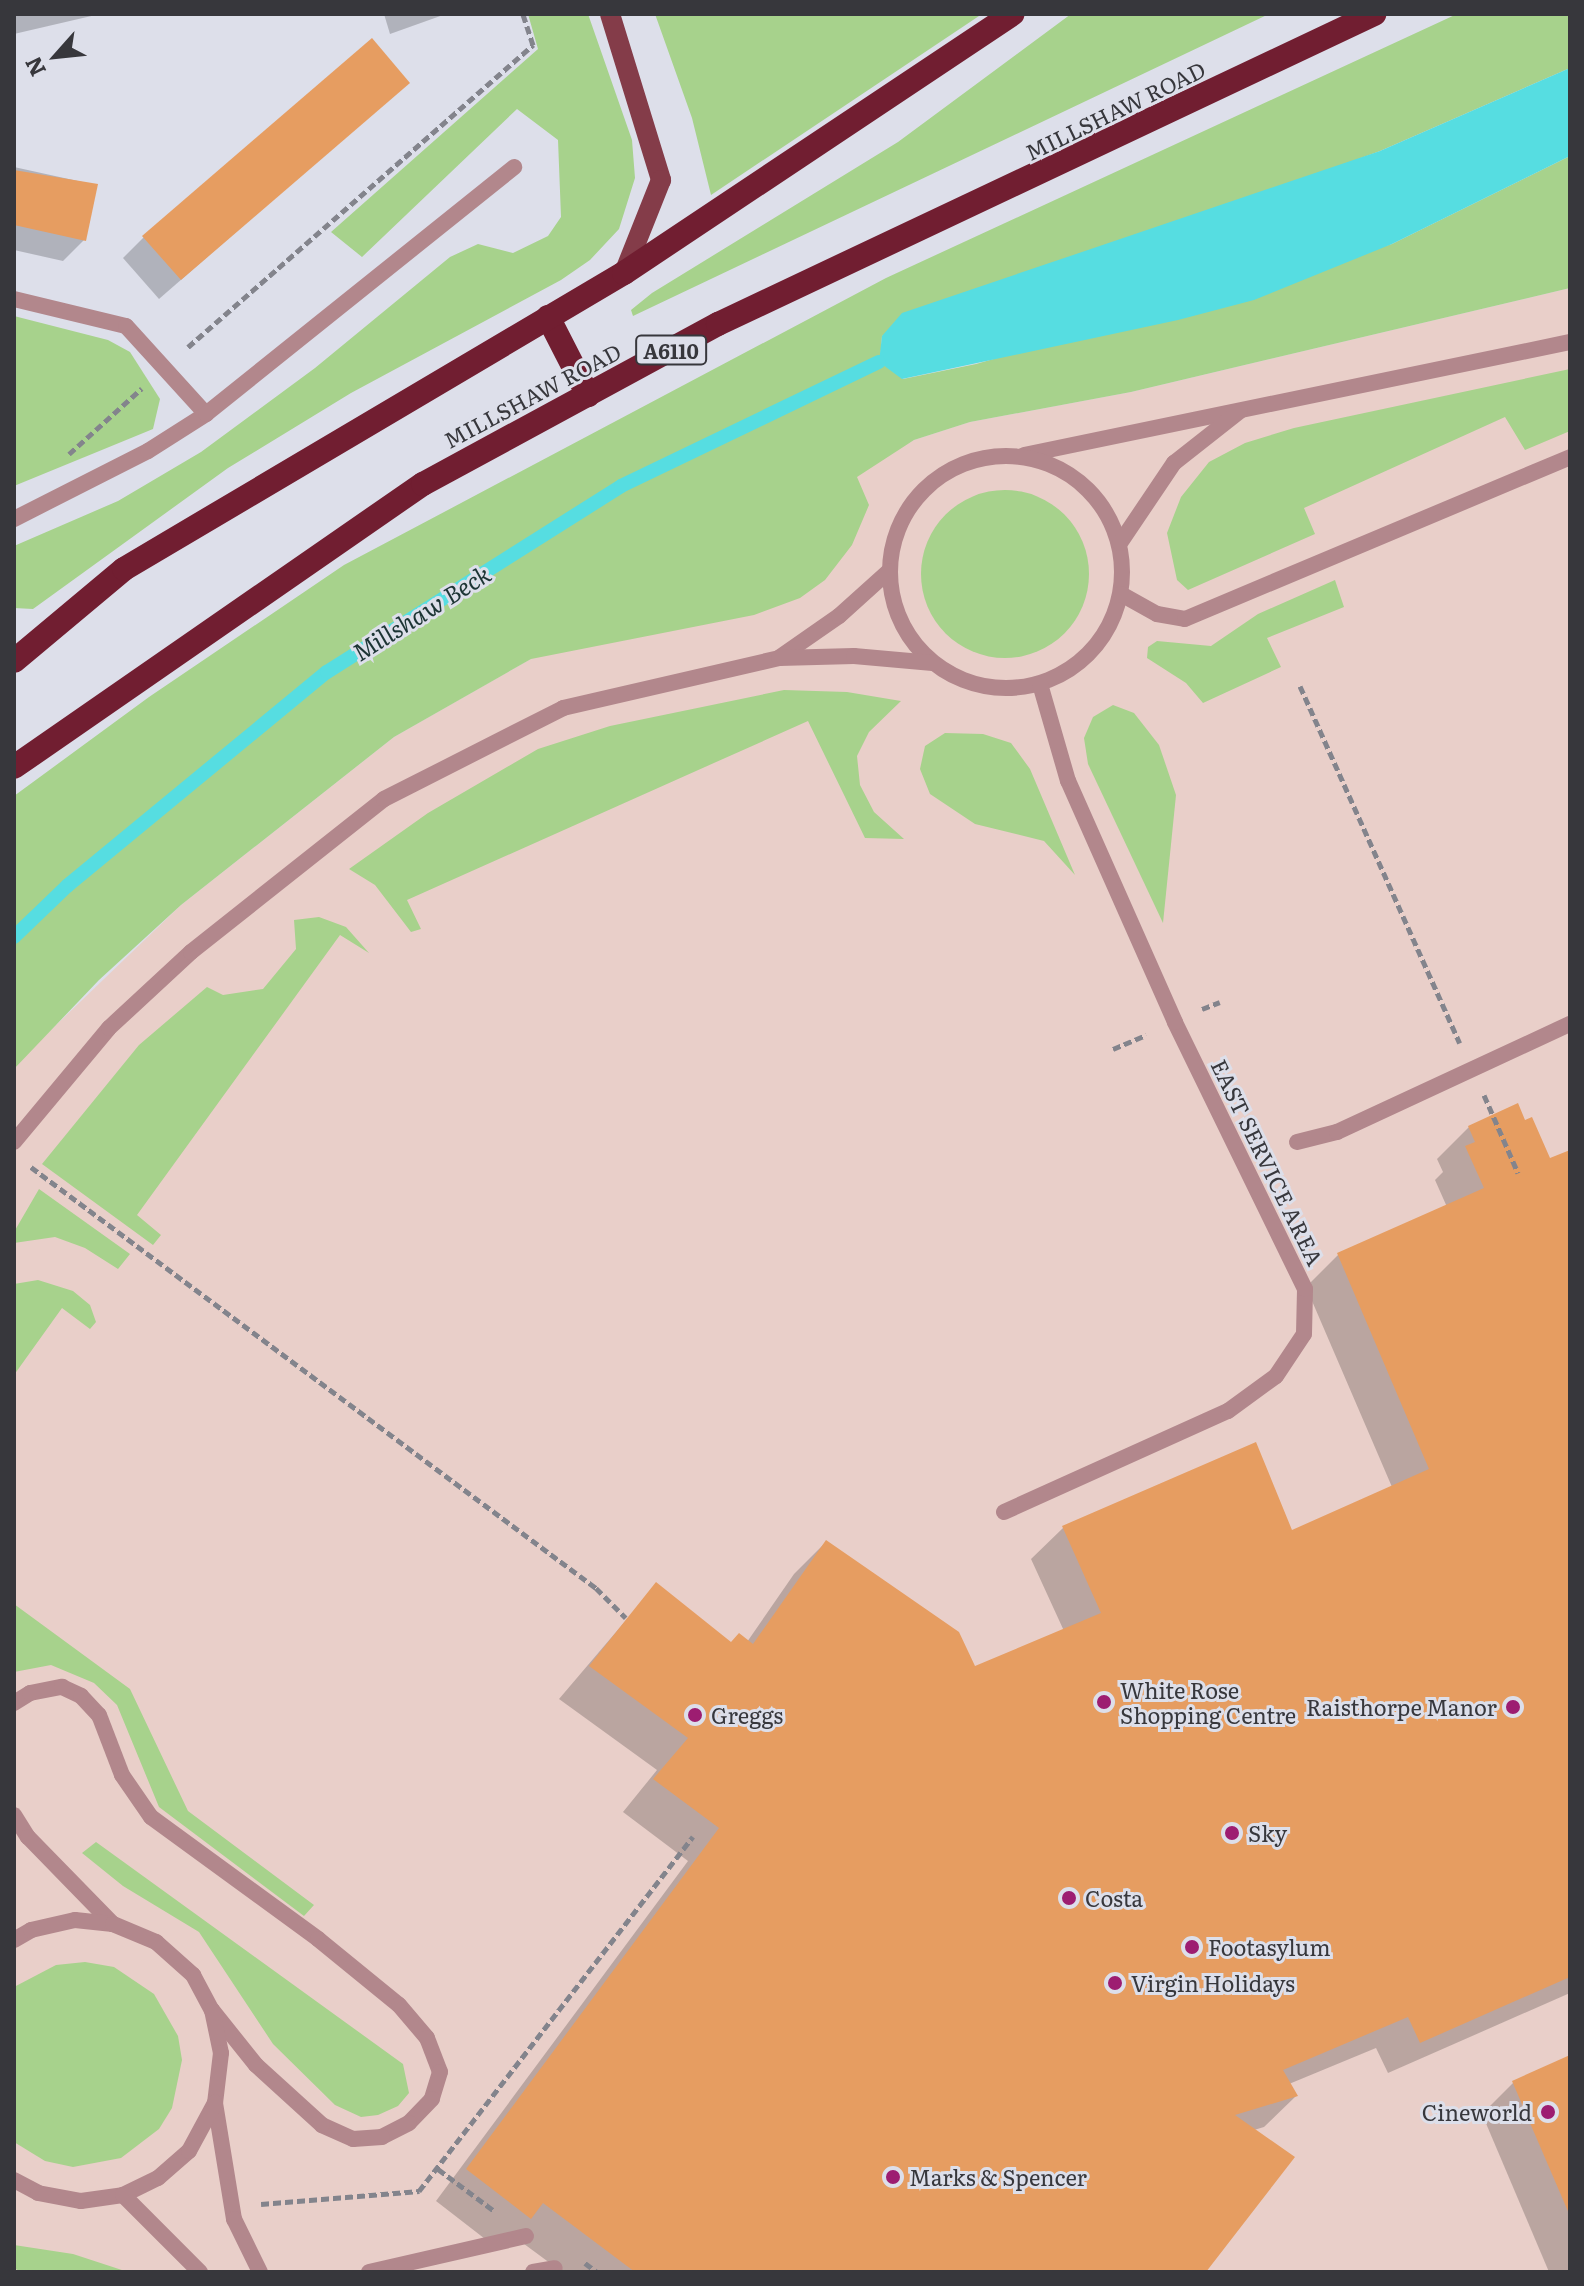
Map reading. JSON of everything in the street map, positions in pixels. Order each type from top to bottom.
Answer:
[{"type":"highway","points":[[14,661],[124,569],[624,273],[1012,14]]},
{"type":"highway","name":"MILLSHAW ROAD","points":[[14,767],[423,484],[718,324],[1374,14]]},
{"type":"highway","points":[[548,317],[588,395]]},
{"type":"main road","points":[[610,14],[661,180],[624,273]]},
{"type":"street","points":[[14,519],[148,451],[206,414],[514,167]]},
{"type":"street","points":[[14,299],[126,326],[206,414]]},
{"type":"street","points":[[933,663],[912,641],[897,614],[889,571],[896,532],[915,497],[958,466],[983,457],[1023,456],[1245,408],[1440,373],[1570,342]]},
{"type":"street","points":[[1120,543],[1174,463],[1245,408]]},
{"type":"street","points":[[14,1142],[121,1017],[191,952],[384,799],[563,708],[779,658],[854,656],[933,663],[983,687],[1040,684],[1069,671],[1093,651],[1111,625],[1121,594],[1120,543],[1106,511],[1085,485],[1056,466],[1023,456]]},
{"type":"street","points":[[1121,594],[1157,614],[1185,619],[1570,457]]},
{"type":"street","points":[[779,658],[839,616],[889,571]]},
{"type":"street","name":"EAST SERVICE AREA","points":[[1004,1512],[1228,1411],[1276,1376],[1304,1334],[1305,1289],[1175,1022],[1074,795],[1040,684]]},
{"type":"street","points":[[1297,1142],[1337,1132],[1570,1024]]},
{"type":"street","points":[[14,1703],[30,1693],[62,1687],[81,1696],[99,1715],[122,1775],[151,1817],[318,1939],[399,2005],[427,2038],[440,2072],[432,2099],[409,2123],[382,2137],[353,2139],[322,2125],[256,2065],[212,2010],[193,1975],[156,1942],[113,1924],[75,1920],[31,1930],[14,1940]]},
{"type":"street","points":[[14,1815],[28,1837],[113,1924]]},
{"type":"street","points":[[212,2010],[221,2053],[215,2103],[234,2219],[260,2272]]},
{"type":"street","points":[[14,2180],[38,2193],[81,2201],[123,2195],[158,2178],[189,2151],[215,2103]]},
{"type":"street","points":[[123,2195],[200,2272]]},
{"type":"street","points":[[369,2272],[526,2236]]},
{"type":"street","points":[[533,2272],[555,2268]]},
{"type":"path","points":[[60,461],[533,45],[523,14]]},
{"type":"path","points":[[1300,686],[1518,1173]]},
{"type":"path","points":[[23,1160],[596,1588],[626,1618]]},
{"type":"shaded area","points":[[1570,288],[1570,2272],[14,2272],[14,1069],[181,905],[394,737],[914,440],[970,422],[1131,392]]},
{"type":"green space","points":[[528,14],[588,14],[632,140],[635,178],[619,229],[590,260],[561,280],[351,393],[228,468],[33,609],[14,608],[14,546],[118,501],[201,452],[315,368],[450,257],[478,244],[513,253],[548,236],[561,217],[558,140],[517,109],[362,257],[331,232],[538,49]]},
{"type":"green space","points":[[655,14],[982,14],[711,195],[692,118]]},
{"type":"green space","points":[[1071,14],[1269,14],[633,316],[631,310],[652,293],[898,142]]},
{"type":"green space","points":[[1457,14],[1570,14],[1570,68],[1380,151],[882,336],[880,362],[903,379],[976,364],[1392,244],[1570,156],[1570,288],[1131,392],[970,422],[914,440],[857,477],[869,505],[852,545],[825,580],[800,598],[754,615],[531,659],[394,737],[181,905],[99,980],[14,1069],[14,796],[149,697],[344,565],[886,278]]},
{"type":"green space","points":[[14,316],[108,340],[130,352],[160,399],[153,429],[14,486]]},
{"type":"green space","points":[[1570,369],[1570,431],[1525,450],[1505,417],[1304,508],[1315,534],[1188,590],[1177,580],[1167,533],[1181,497],[1209,462],[1245,443],[1294,428]]},
{"type":"green space","points":[[1005,490],[1037,496],[1065,514],[1083,542],[1089,574],[1083,606],[1065,634],[1037,652],[1005,658],[973,652],[945,634],[927,606],[921,574],[927,542],[945,514],[973,496]]},
{"type":"green space","points":[[1335,580],[1344,607],[1267,638],[1281,667],[1203,703],[1186,683],[1147,658],[1148,647],[1157,641],[1211,646],[1258,614]]},
{"type":"green space","points":[[784,690],[847,692],[901,701],[869,732],[857,756],[860,785],[874,812],[904,839],[865,838],[808,721],[407,900],[421,929],[411,932],[375,885],[349,869],[428,813],[538,749],[610,726]]},
{"type":"green space","points":[[1113,705],[1134,713],[1159,745],[1176,795],[1163,923],[1088,764],[1084,738],[1093,717]]},
{"type":"green space","points":[[945,733],[983,734],[1011,743],[1030,769],[1075,875],[1044,841],[975,824],[930,794],[920,769],[925,746]]},
{"type":"green space","points":[[319,917],[346,927],[369,953],[340,935],[137,1215],[161,1235],[153,1245],[42,1164],[139,1045],[207,987],[223,995],[263,989],[296,949],[294,920]]},
{"type":"green space","points":[[39,1189],[130,1254],[118,1269],[85,1248],[55,1237],[14,1243],[14,1232]]},
{"type":"green space","points":[[38,1280],[73,1291],[90,1305],[96,1322],[90,1329],[62,1308],[14,1375],[14,1284]]},
{"type":"green space","points":[[14,1604],[130,1689],[188,1811],[314,1905],[304,1916],[159,1807],[117,1705],[94,1683],[51,1665],[14,1672]]},
{"type":"green space","points":[[96,1842],[403,2064],[409,2093],[398,2106],[378,2115],[361,2117],[335,2105],[273,2044],[199,1932],[123,1886],[82,1853]]},
{"type":"green space","points":[[85,1962],[114,1967],[154,1994],[178,2036],[182,2060],[172,2108],[159,2129],[121,2158],[73,2167],[45,2161],[14,2142],[14,1987],[56,1965]]},
{"type":"green space","points":[[14,2245],[73,2254],[128,2272],[21,2272],[14,2268]]},
{"type":"water","points":[[1570,68],[1570,156],[1392,244],[1254,300],[1178,320],[902,379],[879,362],[882,336],[902,313],[1380,151]]},
{"type":"building","points":[[372,38],[410,83],[181,280],[142,236]]},
{"type":"building","points":[[14,170],[98,184],[86,241],[14,225]]},
{"type":"building","name":"White Rose Shopping Centre","points":[[1518,1103],[1525,1120],[1532,1117],[1550,1158],[1570,1150],[1570,1977],[1420,2043],[1408,2017],[1283,2070],[1298,2096],[1235,2115],[1295,2157],[1206,2272],[635,2272],[543,2203],[531,2219],[466,2169],[719,1828],[653,1779],[688,1738],[589,1666],[656,1582],[731,1642],[739,1633],[753,1644],[826,1540],[959,1632],[975,1666],[1101,1613],[1062,1526],[1256,1442],[1292,1530],[1429,1469],[1337,1253],[1484,1188],[1465,1146],[1475,1142],[1468,1126]]},
{"type":"building","name":"Cineworld","points":[[1570,2055],[1570,2216],[1512,2081]]},
{"type":"waterway","name":"Millshaw Beck","points":[[14,937],[67,886],[327,672],[621,486],[879,362]]},
{"type":"place","name":"White Rose Shopping Centre","points":[[1104,1702]]},
{"type":"place","name":"Raisthorpe Manor","points":[[1513,1707]]},
{"type":"place","name":"Greggs","points":[[695,1715]]},
{"type":"place","name":"Sky","points":[[1232,1833]]},
{"type":"place","name":"Costa","points":[[1069,1898]]},
{"type":"place","name":"Footasylum","points":[[1192,1947]]},
{"type":"place","name":"Virgin Holidays","points":[[1115,1983]]},
{"type":"place","name":"Cineworld","points":[[1548,2112]]},
{"type":"place","name":"Marks & Spencer","points":[[893,2177]]}]
